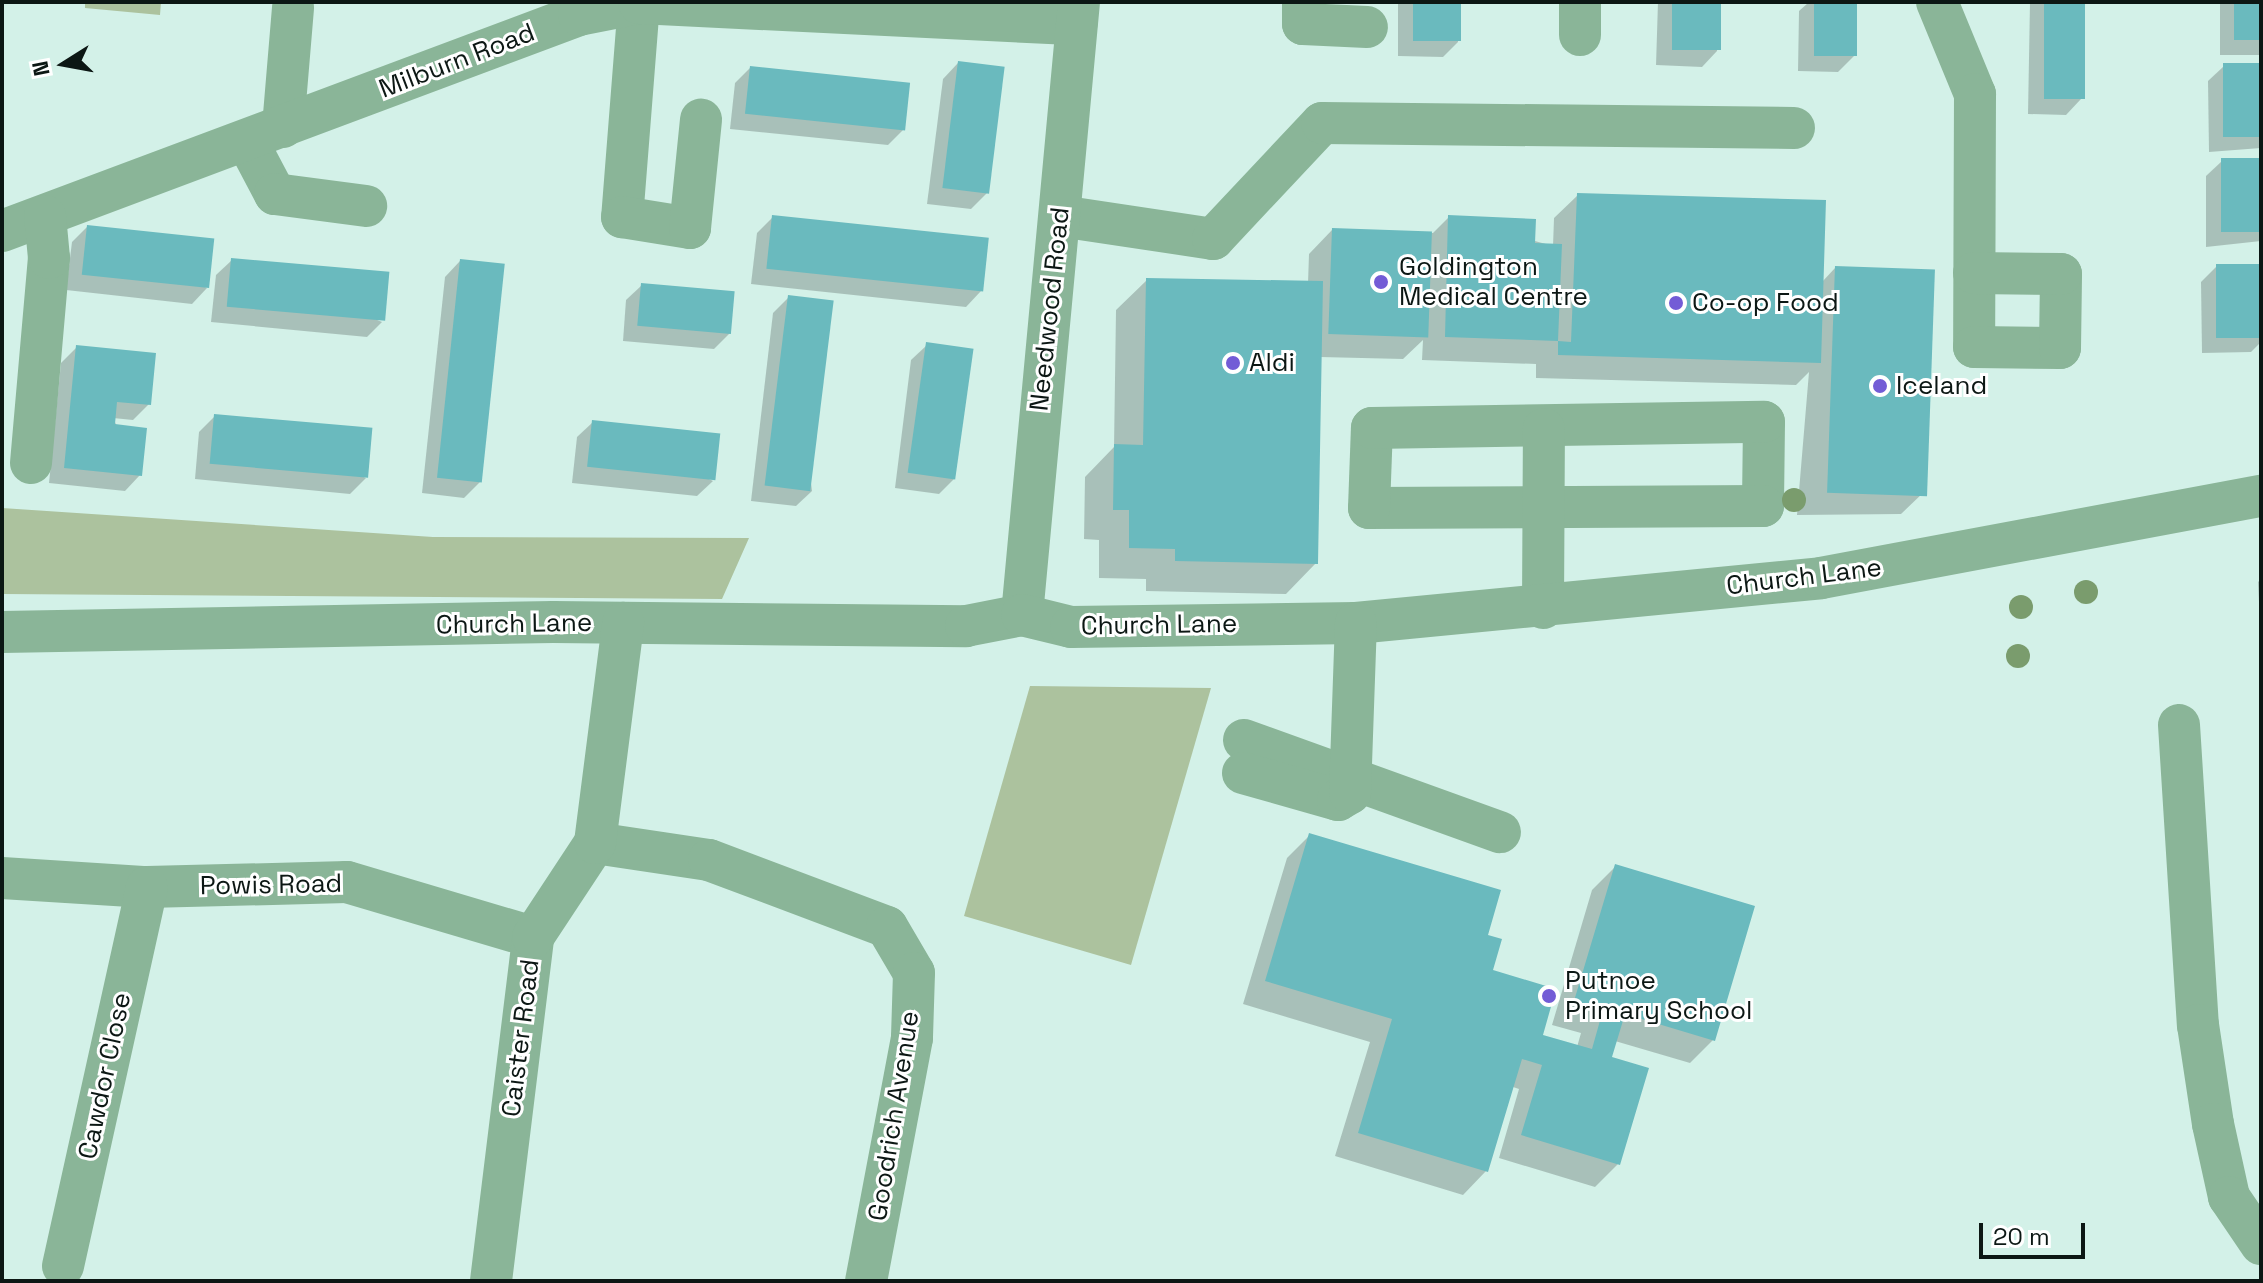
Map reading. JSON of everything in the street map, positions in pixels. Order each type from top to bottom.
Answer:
[{"type":"street","points":[[1303,2],[1303,24],[1367,27]]},
{"type":"street","points":[[1937,2],[1975,94],[1974,273]]},
{"type":"street","points":[[639,3],[622,217],[690,228],[701,120]]},
{"type":"street","name":"Milburn Road","points":[[2,231],[579,15],[639,3],[1078,13]]},
{"type":"street","points":[[293,7],[265,134],[275,194],[366,206]]},
{"type":"street","name":"Needwood Road","points":[[1022,615],[1024,531],[1060,216],[1078,13]]},
{"type":"street","points":[[1060,216],[1213,239],[1322,123],[1794,128]]},
{"type":"street","points":[[31,463],[49,258],[45,216]]},
{"type":"street","points":[[1764,422],[1763,506],[1541,511],[1369,508],[1372,428],[1544,429],[1764,422]]},
{"type":"street","points":[[1543,608],[1541,511],[1544,429]]},
{"type":"street","name":"Church Lane","points":[[2,632],[623,623],[966,626],[1022,615],[1071,627],[1356,623],[1543,608],[1821,578],[2261,496]]},
{"type":"street","name":"Caister Road","points":[[491,1281],[533,937],[595,843],[623,623]]},
{"type":"street","points":[[1355,777],[1349,717],[1356,623]]},
{"type":"street","points":[[2179,725],[2198,1025],[2213,1124],[2229,1197],[2261,1244]]},
{"type":"street","points":[[1244,756],[1355,777],[1500,832]]},
{"type":"street","name":"Goodrich Avenue","points":[[595,843],[709,860],[887,927],[914,973],[912,1038],[866,1281]]},
{"type":"street","name":"Powis Road","points":[[2,878],[147,887],[347,882],[533,937]]},
{"type":"street","name":"Cawdor Close","points":[[63,1266],[147,887]]},
{"type":"green space","points":[[85,2],[161,2],[160,15],[85,8]]},
{"type":"green space","points":[[2,508],[433,537],[749,538],[722,599],[2,594]]},
{"type":"green space","points":[[1030,686],[1211,688],[1131,965],[964,916]]},
{"type":"building","points":[[1413,2],[1461,2],[1461,41],[1413,41]]},
{"type":"building","points":[[1672,2],[1721,2],[1721,50],[1672,50]]},
{"type":"building","points":[[1814,2],[1857,2],[1857,56],[1814,56]]},
{"type":"building","points":[[2044,2],[2085,2],[2085,99],[2044,99]]},
{"type":"building","points":[[2234,2],[2261,2],[2261,40],[2234,40]]},
{"type":"building","points":[[958,61],[1005,67],[989,194],[942,188]]},
{"type":"building","points":[[2223,63],[2261,63],[2261,137],[2223,137]]},
{"type":"building","points":[[750,66],[910,83],[905,131],[745,114]]},
{"type":"building","points":[[2221,158],[2261,158],[2261,232],[2221,232]]},
{"type":"building","points":[[1577,193],[1826,200],[1821,363],[1558,355],[1558,341],[1571,342]]},
{"type":"building","points":[[772,215],[989,238],[983,291],[766,269]]},
{"type":"building","points":[[1448,215],[1536,219],[1535,243],[1562,244],[1558,341],[1445,337]]},
{"type":"building","points":[[87,225],[214,238],[209,288],[82,275]]},
{"type":"building","name":"Goldington Medical Centre","points":[[1332,228],[1432,231],[1428,337],[1328,334]]},
{"type":"building","points":[[231,258],[389,272],[385,321],[227,307]]},
{"type":"building","points":[[460,259],[505,264],[482,482],[437,478]]},
{"type":"building","points":[[2216,264],[2261,264],[2261,338],[2216,338]]},
{"type":"building","name":"Iceland","points":[[1835,266],[1935,269],[1927,496],[1827,493]]},
{"type":"building","name":"Aldi","points":[[1146,278],[1323,281],[1318,564],[1175,561],[1175,549],[1129,548],[1129,510],[1113,510],[1114,444],[1143,445]]},
{"type":"building","points":[[641,283],[735,291],[731,334],[637,326]]},
{"type":"building","points":[[788,295],[834,301],[810,491],[765,486]]},
{"type":"building","points":[[926,342],[974,349],[955,479],[908,473]]},
{"type":"building","points":[[76,345],[156,353],[151,405],[117,402],[115,424],[147,428],[142,476],[64,468]]},
{"type":"building","points":[[214,414],[372,428],[368,478],[210,464]]},
{"type":"building","points":[[592,420],[720,433],[715,480],[587,467]]},
{"type":"building","points":[[1309,833],[1501,890],[1488,935],[1502,939],[1493,970],[1556,989],[1543,1035],[1592,1049],[1603,1010],[1574,1001],[1615,864],[1755,906],[1715,1041],[1625,1014],[1612,1057],[1649,1068],[1620,1165],[1521,1135],[1542,1065],[1522,1059],[1488,1172],[1358,1133],[1392,1019],[1265,981]]},
{"type":"place","name":"Goldington Medical Centre","points":[[1381,282]]},
{"type":"place","name":"Co-op Food","points":[[1676,303]]},
{"type":"place","name":"Aldi","points":[[1233,363]]},
{"type":"place","name":"Iceland","points":[[1880,386]]},
{"type":"place","name":"Putnoe Primary School","points":[[1549,996]]}]
